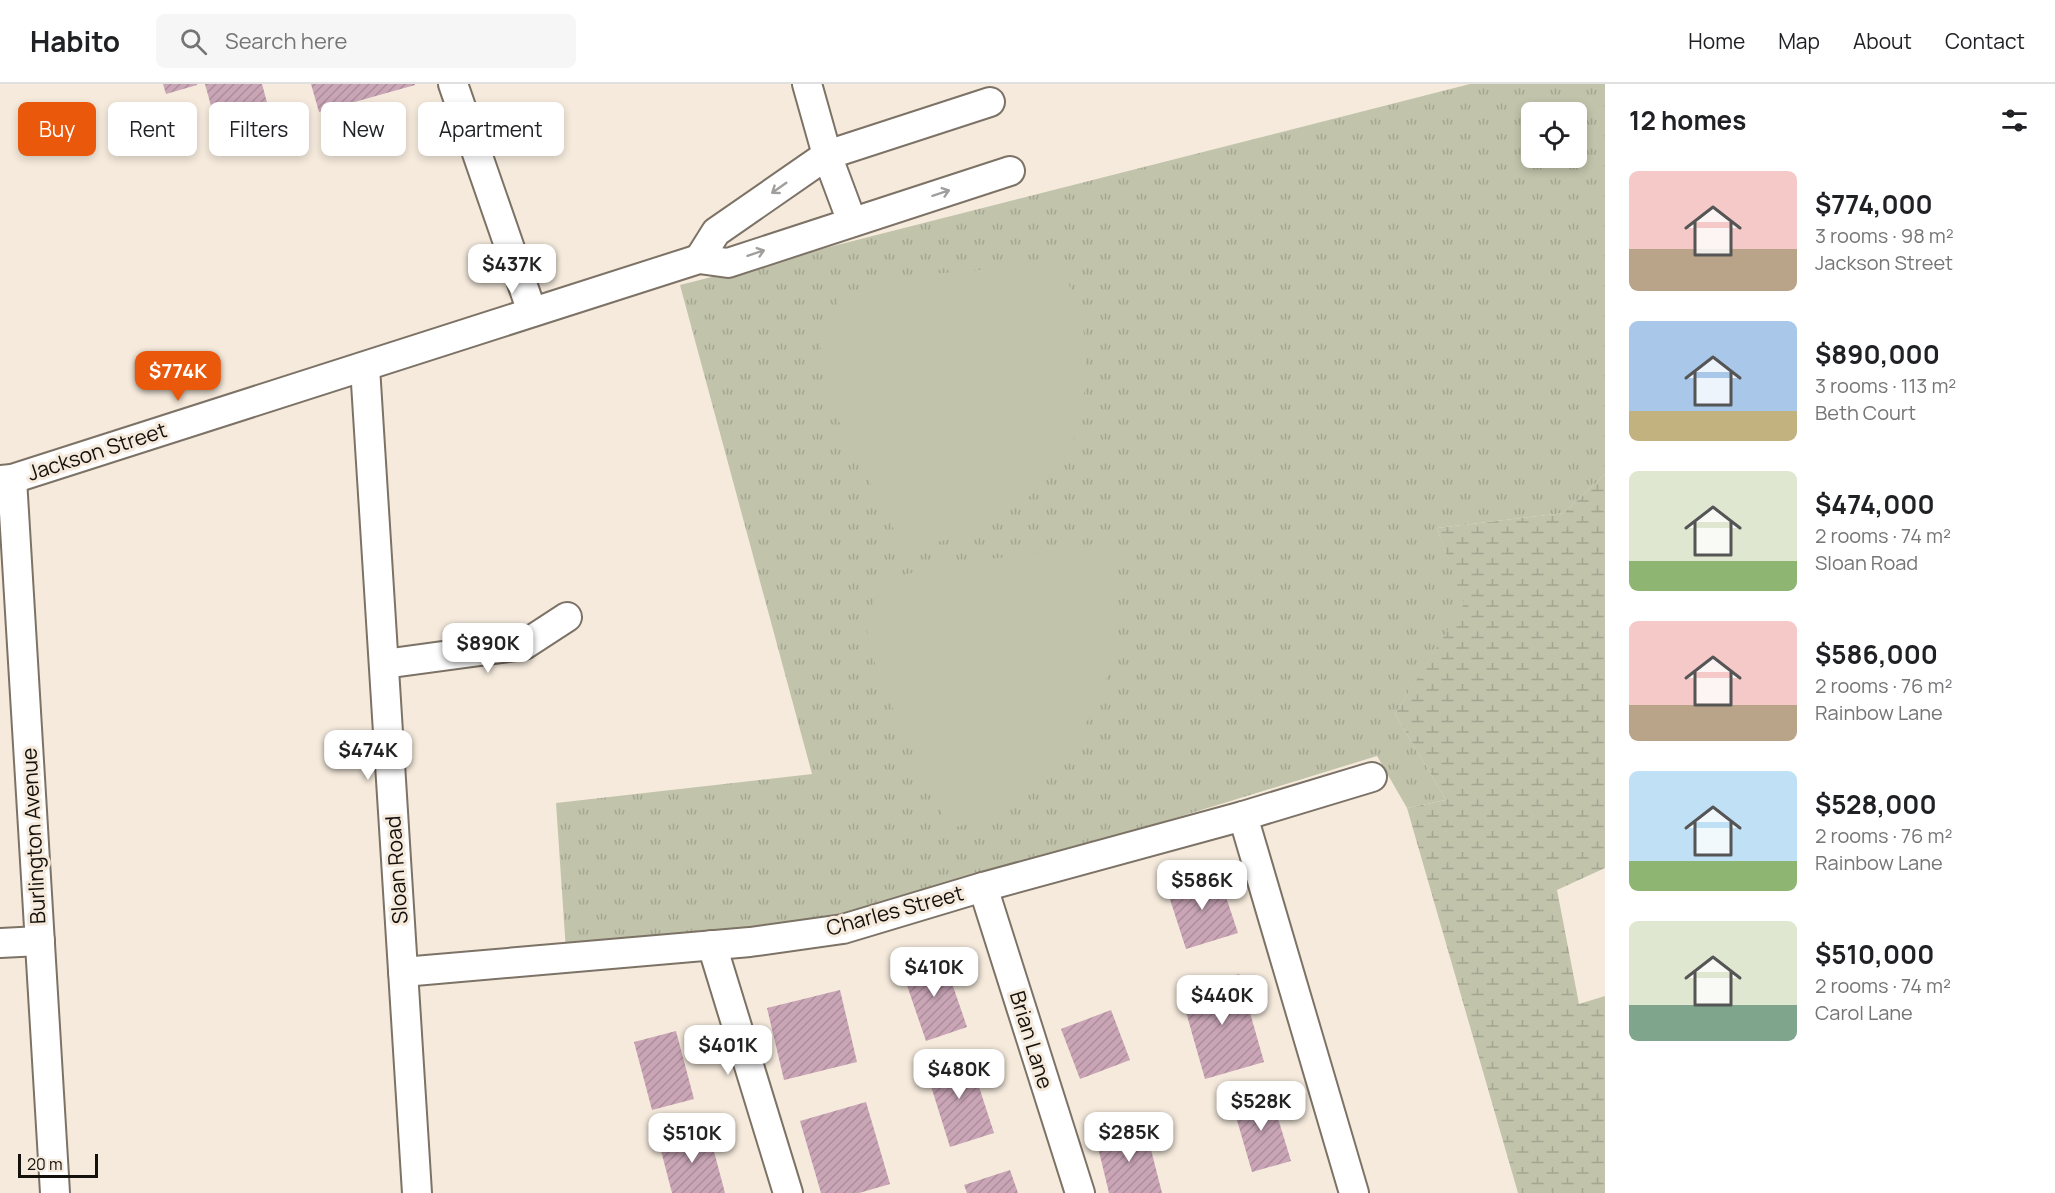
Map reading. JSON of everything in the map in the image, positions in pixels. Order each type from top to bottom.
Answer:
[{"type":"street","points":[[453,84],[532,312]]},
{"type":"street","points":[[807,84],[827,154],[852,222]]},
{"type":"street","points":[[990,102],[827,154],[716,232],[699,259],[728,263],[1010,171]]},
{"type":"street","name":"Jackson Street","points":[[6,480],[699,259]]},
{"type":"street","name":"Sloan Road","points":[[365,367],[417,1193]]},
{"type":"street","name":"Burlington Avenue","points":[[6,480],[40,941],[55,1193]]},
{"type":"street","points":[[384,664],[524,645],[567,617]]},
{"type":"street","name":"Charles Street","points":[[404,972],[750,942],[843,929],[983,887],[1243,816],[1372,777]]},
{"type":"street","points":[[1243,816],[1354,1193]]},
{"type":"street","name":"Brian Lane","points":[[983,887],[1080,1193]]},
{"type":"street","points":[[0,943],[40,941]]},
{"type":"street","points":[[712,945],[788,1193]]},
{"type":"green space","points":[[1470,84],[1605,84],[1605,474],[1564,513],[1437,528],[1464,604],[1395,714],[1446,800],[1407,808],[1377,756],[824,926],[566,951],[556,803],[812,774],[680,285]]},
{"type":"green space","points":[[1061,263],[1081,320],[1086,356],[1083,402],[1071,445],[1062,461],[1037,490],[1005,514],[953,538],[903,547],[830,404],[820,345],[839,300],[895,277]]},
{"type":"green space","points":[[1605,474],[1605,868],[1557,890],[1579,1004],[1605,996],[1605,1193],[1518,1193],[1407,808],[1446,800],[1395,714],[1463,604],[1437,528],[1564,513]]},
{"type":"green space","points":[[1110,544],[1116,596],[1116,626],[1112,656],[1104,685],[1092,712],[1077,738],[1058,761],[1014,801],[988,816],[949,829],[879,679],[865,623],[884,580],[941,565]]},
{"type":"building","points":[[163,84],[197,84],[197,85],[166,94]]},
{"type":"building","points":[[205,84],[262,84],[267,102],[210,102]]},
{"type":"building","points":[[311,84],[415,84],[355,102],[321,102],[321,111],[319,112]]},
{"type":"building","points":[[1218,873],[1238,933],[1186,949],[1167,890]]},
{"type":"building","points":[[942,954],[967,1027],[926,1041],[901,968]]},
{"type":"building","points":[[1239,974],[1264,1062],[1205,1079],[1180,991]]},
{"type":"building","points":[[840,990],[857,1062],[784,1080],[767,1008]]},
{"type":"building","points":[[1111,1010],[1130,1060],[1080,1079],[1061,1029]]},
{"type":"building","points":[[676,1031],[694,1099],[652,1110],[634,1042]]},
{"type":"building","points":[[968,1053],[994,1133],[950,1147],[925,1067]]},
{"type":"building","points":[[1270,1092],[1291,1161],[1252,1172],[1232,1103]]},
{"type":"building","points":[[866,1102],[890,1184],[859,1193],[821,1193],[800,1121]]},
{"type":"building","points":[[1145,1126],[1162,1193],[1109,1193],[1096,1139]]},
{"type":"building","points":[[708,1129],[725,1193],[672,1193],[659,1143]]},
{"type":"building","points":[[1010,1170],[1018,1193],[967,1193],[964,1185]]}]
